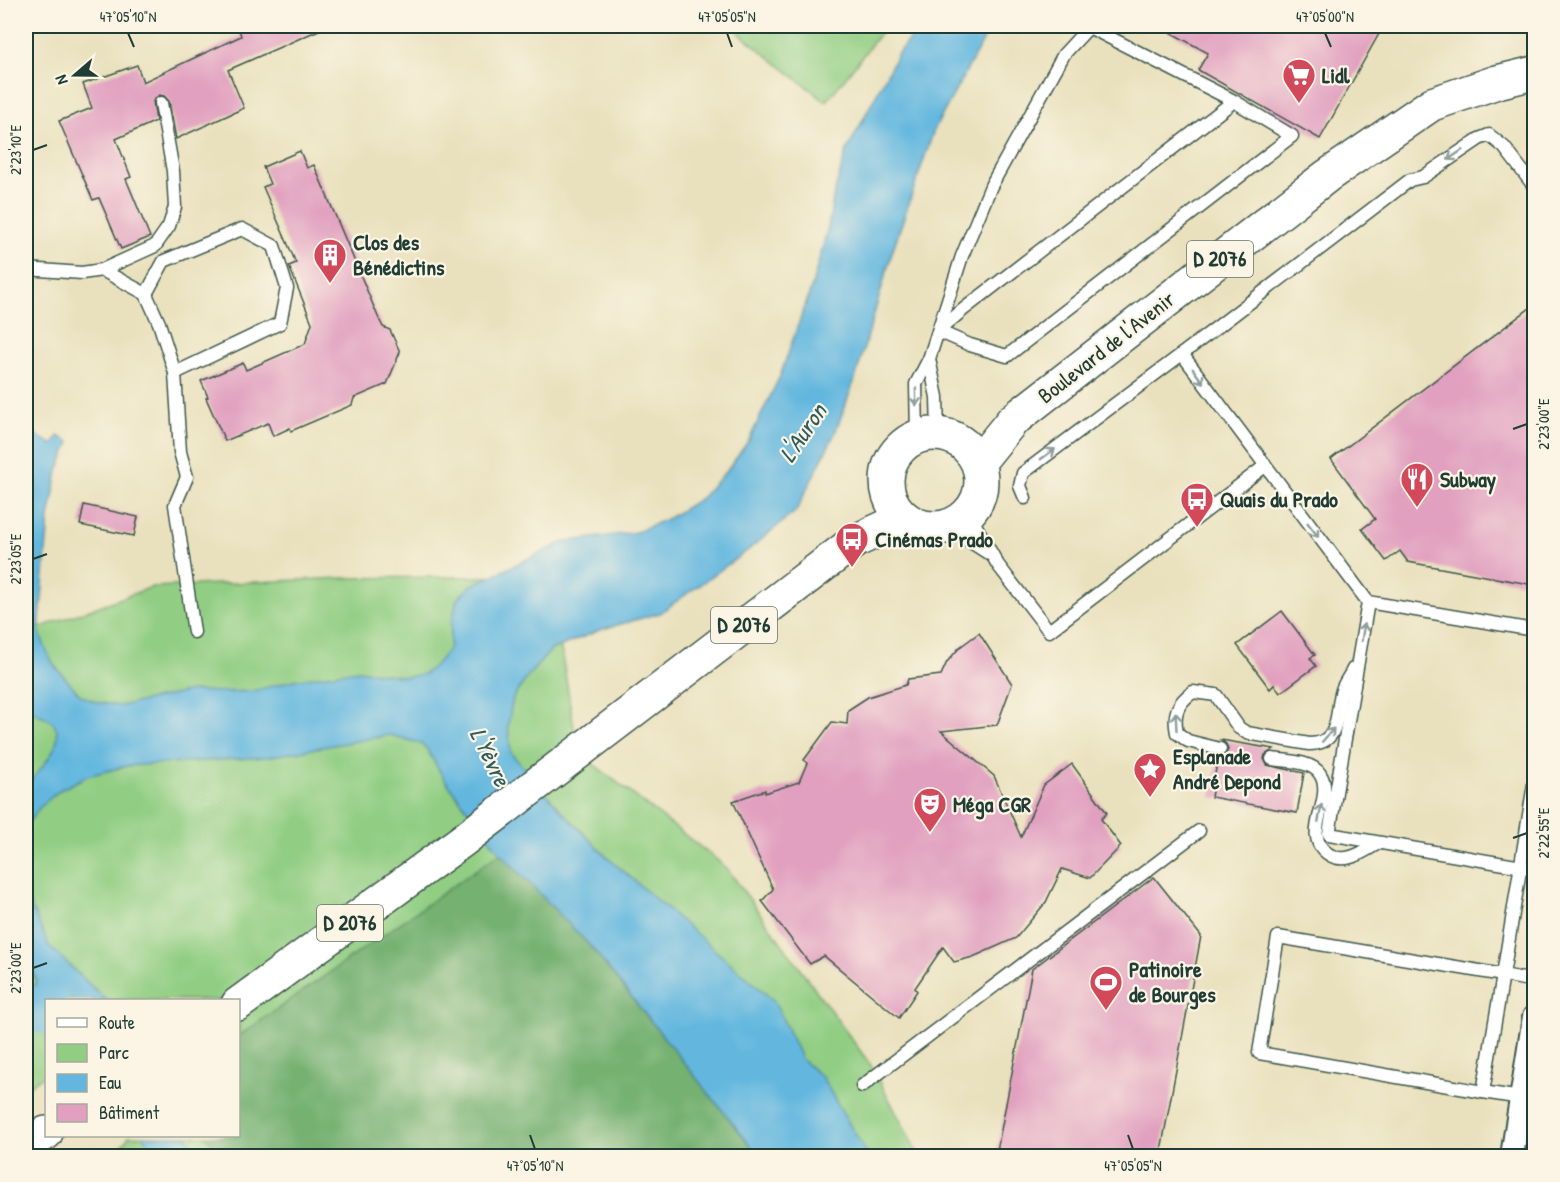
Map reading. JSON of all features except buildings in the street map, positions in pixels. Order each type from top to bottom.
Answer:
[{"type":"main road","name":"Boulevard de l'Avenir","points":[[948,444],[1012,420],[1327,176],[1432,104],[1497,82],[1534,73]]},
{"type":"main road","points":[[948,444],[981,484],[979,495],[958,520],[932,529],[918,526],[897,506],[887,483],[890,463],[902,447],[948,444]]},
{"type":"main road","name":"D 2076","points":[[240,1003],[462,841],[683,670],[855,541],[897,506]]},
{"type":"main road","points":[[26,1145],[45,1134]]},
{"type":"street","points":[[1512,1156],[1528,1095],[1533,1033]]},
{"type":"lane","points":[[938,331],[970,345],[1007,356],[1293,136],[1234,101],[1089,27],[1064,54],[991,186],[962,256],[929,359],[916,384],[948,444]]},
{"type":"lane","points":[[938,331],[1234,101]]},
{"type":"lane","points":[[26,269],[82,273],[102,270],[155,246],[169,226],[175,207],[173,171],[161,103]]},
{"type":"lane","points":[[1025,498],[1020,486],[1023,473],[1410,180],[1423,177],[1479,139],[1489,135],[1504,147],[1534,186]]},
{"type":"lane","points":[[146,294],[164,261],[242,229],[274,246],[287,288],[280,323],[175,373]]},
{"type":"lane","points":[[102,270],[146,294],[159,323],[175,373],[180,452],[187,477],[175,505],[194,632]]},
{"type":"lane","points":[[1182,354],[1368,602],[1534,630]]},
{"type":"lane","points":[[929,359],[948,444]]},
{"type":"lane","points":[[958,520],[995,557],[998,565],[1049,631],[1265,466]]},
{"type":"lane","points":[[958,520],[995,557]]},
{"type":"lane","points":[[1368,602],[1329,834],[1534,869]]},
{"type":"lane","points":[[1220,749],[1188,741],[1177,733],[1176,711],[1183,699],[1193,692],[1216,695],[1239,728],[1247,733],[1319,744],[1328,738],[1333,730],[1342,689],[1358,661]]},
{"type":"lane","points":[[1272,759],[1305,765],[1321,774],[1324,791],[1317,839],[1322,849],[1330,856],[1343,859],[1356,856],[1378,843]]},
{"type":"lane","points":[[1483,1092],[1534,784]]},
{"type":"lane","points":[[862,1086],[1199,831]]},
{"type":"lane","points":[[1528,1095],[1483,1092],[1259,1053],[1278,937],[1534,981]]},
{"type":"green space","points":[[736,26],[886,26],[826,102],[740,34]]},
{"type":"green space","points":[[549,576],[578,752],[726,867],[872,1067],[919,1156],[759,1156],[720,1106],[500,854],[240,1035],[240,999],[45,999],[45,1011],[26,961],[26,653],[33,630],[152,587],[341,578]]},
{"type":"green space","points":[[500,853],[592,948],[759,1156],[225,1156],[206,1137],[240,1137],[240,1035]]},
{"type":"green space","points":[[26,1023],[45,1031],[45,1075],[26,1088]]},
{"type":"green space","points":[[128,1137],[206,1137],[225,1156],[112,1156]]},
{"type":"water","points":[[920,26],[991,26],[934,130],[894,246],[855,379],[835,433],[796,511],[747,551],[660,613],[603,629],[551,650],[513,698],[508,725],[511,753],[558,807],[607,857],[774,1001],[802,1060],[822,1077],[868,1156],[759,1156],[592,948],[500,853],[445,780],[426,748],[419,743],[390,735],[267,757],[127,766],[87,776],[60,790],[41,806],[26,826],[26,786],[50,755],[57,737],[56,728],[51,721],[26,708],[26,429],[53,445],[58,436],[70,442],[58,471],[49,518],[39,631],[54,665],[80,695],[96,702],[120,706],[191,691],[253,691],[294,680],[358,670],[407,677],[424,674],[447,651],[450,645],[451,625],[457,599],[472,585],[564,542],[636,532],[669,518],[701,498],[729,468],[749,440],[780,376],[811,289],[846,152],[898,53]]},
{"type":"water","points":[[26,895],[49,946],[105,999],[45,999],[45,1031],[26,1023],[26,986],[35,985],[37,981],[26,960]]},
{"type":"water","points":[[144,1137],[187,1137],[203,1156],[157,1156]]},
{"type":"waterway","points":[[26,1007],[45,1012]]},
{"type":"place","name":"Lidl","points":[[1299,104]]},
{"type":"place","name":"Clos des Bénédictins","points":[[330,284]]},
{"type":"place","name":"Subway","points":[[1417,508]]},
{"type":"place","name":"Quais du Prado","points":[[1197,528]]},
{"type":"place","name":"Cinémas Prado","points":[[852,568]]},
{"type":"place","name":"Esplanade André Depond","points":[[1150,798]]},
{"type":"place","name":"Méga CGR","points":[[930,833]]},
{"type":"place","name":"Patinoire de Bourges","points":[[1106,1011]]},
{"type":"water label","name":"L'Auron","points":[[803,433]]},
{"type":"water label","name":"L'Yèvre","points":[[490,757]]}]
